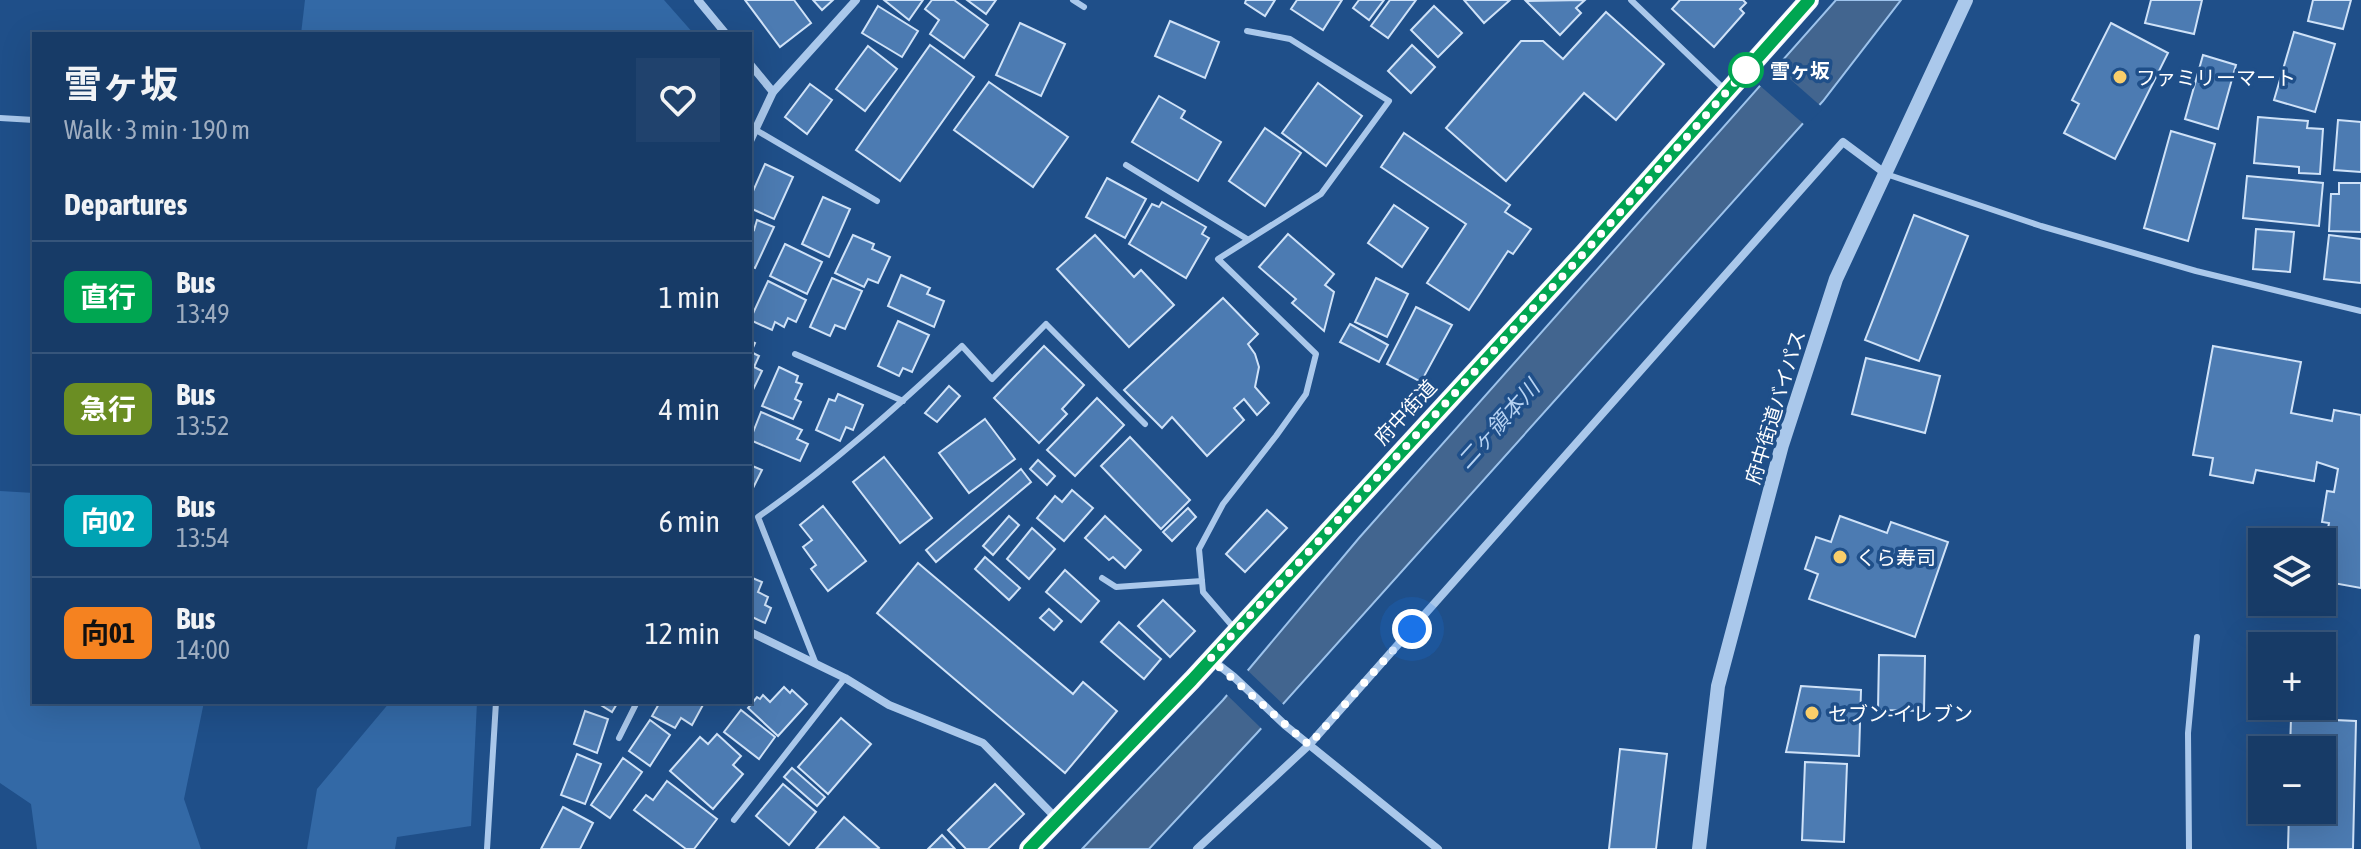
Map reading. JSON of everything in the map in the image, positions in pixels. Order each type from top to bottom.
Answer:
[{"type":"main road","name":"府中街道","points":[[1029,849],[1210,659],[1584,253],[1809,0]]},
{"type":"street","points":[[698,0],[724,32]]},
{"type":"street","points":[[752,137],[773,92],[856,0]]},
{"type":"street","name":"府中街道バイパス","points":[[1699,849],[1718,686],[1782,445],[1836,279],[1966,0]]},
{"type":"street","points":[[752,66],[773,92]]},
{"type":"street","points":[[1197,849],[1309,745],[1843,142],[1886,174]]},
{"type":"street","points":[[752,633],[845,678],[889,705],[983,743],[1057,819]]},
{"type":"street","points":[[1210,659],[1234,677],[1280,721],[1438,849]]},
{"type":"lane","points":[[1073,0],[1084,7]]},
{"type":"lane","points":[[1631,0],[1726,92]]},
{"type":"lane","points":[[1237,630],[1203,592],[1199,549],[1223,504],[1306,394],[1316,354],[1218,259],[1321,194],[1389,101],[1290,39],[1247,31]]},
{"type":"lane","points":[[0,118],[32,120]]},
{"type":"lane","points":[[756,130],[877,201]]},
{"type":"lane","points":[[1126,165],[1247,239]]},
{"type":"lane","points":[[1886,174],[2041,226],[2196,271],[2361,311]]},
{"type":"lane","points":[[816,664],[758,517],[813,478],[962,346],[992,379],[1046,324],[1145,424]]},
{"type":"lane","points":[[795,354],[903,401]]},
{"type":"lane","points":[[1102,578],[1116,587],[1202,581]]},
{"type":"lane","points":[[2189,849],[2188,733],[2197,637]]},
{"type":"lane","points":[[734,820],[845,678]]},
{"type":"lane","points":[[487,849],[496,704]]},
{"type":"lane","points":[[619,738],[636,704]]},
{"type":"shaded area","points":[[305,0],[664,0],[692,32],[301,32]]},
{"type":"shaded area","points":[[0,491],[32,493],[32,704],[204,704],[184,799],[201,849],[37,849],[31,804],[0,783]]},
{"type":"shaded area","points":[[388,704],[477,704],[471,826],[397,837],[395,849],[307,849],[317,789]]},
{"type":"water","name":"二ヶ領本川","points":[[1836,0],[1901,0],[1823,101],[1257,733],[1149,849],[1082,849],[1223,700],[1359,538]]},
{"type":"pier","points":[[1774,65],[1823,108],[1806,126],[1758,84]]},
{"type":"pier","points":[[1245,668],[1286,707],[1264,731],[1224,692]]},
{"type":"building","points":[[745,0],[794,0],[811,23],[780,47]]},
{"type":"building","points":[[813,0],[833,0],[822,10]]},
{"type":"building","points":[[884,0],[923,0],[909,20]]},
{"type":"building","points":[[932,0],[954,0],[988,25],[964,58],[930,34],[939,20],[925,9]]},
{"type":"building","points":[[967,0],[996,0],[986,14]]},
{"type":"building","points":[[1246,0],[1275,0],[1265,16],[1245,3]]},
{"type":"building","points":[[1297,0],[1342,0],[1323,30],[1291,9]]},
{"type":"building","points":[[1359,0],[1384,0],[1369,20],[1353,8]]},
{"type":"building","points":[[1390,0],[1416,0],[1388,38],[1371,26]]},
{"type":"building","points":[[1464,0],[1510,0],[1484,23]]},
{"type":"building","points":[[1585,0],[1576,8],[1581,13],[1560,35],[1526,1]]},
{"type":"building","points":[[1680,0],[1743,0],[1746,3],[1740,9],[1744,13],[1714,47],[1672,9]]},
{"type":"building","points":[[2151,0],[2202,0],[2194,34],[2145,23]]},
{"type":"building","points":[[2313,0],[2351,0],[2343,29],[2308,21]]},
{"type":"building","points":[[878,6],[918,31],[902,57],[862,33]]},
{"type":"building","points":[[1434,6],[1462,33],[1438,57],[1411,30]]},
{"type":"building","points":[[1606,12],[1664,64],[1616,120],[1584,93],[1506,181],[1446,128],[1521,41],[1543,41],[1563,59]]},
{"type":"building","points":[[1170,21],[1219,42],[1205,78],[1155,56]]},
{"type":"building","points":[[1020,23],[1065,44],[1041,96],[996,75]]},
{"type":"building","name":"ファミリーマート","points":[[2111,23],[2168,53],[2115,159],[2064,133],[2079,104],[2072,100]]},
{"type":"building","points":[[2294,32],[2335,44],[2315,112],[2274,100]]},
{"type":"building","points":[[930,45],[974,77],[900,181],[856,150]]},
{"type":"building","points":[[1412,45],[1435,67],[1411,93],[1388,71]]},
{"type":"building","points":[[868,46],[897,69],[865,111],[836,89]]},
{"type":"building","points":[[2203,55],[2236,65],[2218,129],[2185,119]]},
{"type":"building","points":[[989,82],[1068,137],[1033,187],[954,130]]},
{"type":"building","points":[[1318,83],[1362,116],[1326,166],[1282,133]]},
{"type":"building","points":[[810,84],[832,100],[807,134],[785,117]]},
{"type":"building","points":[[1159,96],[1185,111],[1181,118],[1221,142],[1198,181],[1132,142]]},
{"type":"building","points":[[2258,117],[2308,121],[2307,128],[2323,129],[2320,174],[2299,173],[2299,167],[2254,163]]},
{"type":"building","points":[[2338,120],[2361,122],[2361,172],[2334,170]]},
{"type":"building","points":[[1265,128],[1301,153],[1265,206],[1229,181]]},
{"type":"building","points":[[2171,131],[2215,144],[2188,241],[2144,228]]},
{"type":"building","points":[[1404,133],[1510,205],[1505,212],[1531,229],[1513,254],[1508,251],[1469,310],[1427,283],[1466,224],[1381,167]]},
{"type":"building","points":[[765,164],[793,177],[774,219],[752,209],[752,193]]},
{"type":"building","points":[[2247,176],[2323,183],[2319,226],[2243,218]]},
{"type":"building","points":[[1107,178],[1146,199],[1125,238],[1086,217]]},
{"type":"building","points":[[2339,183],[2361,183],[2361,232],[2329,231],[2331,194],[2339,194]]},
{"type":"building","points":[[823,197],[850,209],[829,257],[802,244]]},
{"type":"building","points":[[1162,202],[1206,227],[1202,234],[1209,238],[1186,278],[1129,244],[1152,204],[1159,207]]},
{"type":"building","points":[[1394,205],[1428,228],[1402,267],[1368,243]]},
{"type":"building","points":[[1914,215],[1968,236],[1919,361],[1865,340]]},
{"type":"building","points":[[757,220],[774,227],[755,268],[752,267]]},
{"type":"building","points":[[2256,229],[2294,232],[2290,272],[2253,269]]},
{"type":"building","points":[[1288,234],[1334,274],[1325,285],[1334,292],[1324,331],[1292,303],[1296,299],[1259,267]]},
{"type":"building","points":[[853,235],[874,244],[872,249],[890,257],[878,283],[868,279],[864,287],[835,273]]},
{"type":"building","points":[[1095,235],[1134,277],[1141,270],[1174,305],[1129,347],[1057,269]]},
{"type":"building","points":[[2329,235],[2361,239],[2361,283],[2324,279]]},
{"type":"building","points":[[785,244],[822,262],[807,294],[770,276]]},
{"type":"building","points":[[901,275],[930,288],[927,294],[944,301],[934,327],[888,306]]},
{"type":"building","points":[[832,278],[862,291],[845,329],[835,325],[830,336],[810,327]]},
{"type":"building","points":[[1376,278],[1408,294],[1387,337],[1355,322]]},
{"type":"building","points":[[768,281],[806,300],[796,322],[788,318],[784,327],[775,322],[772,330],[752,321]]},
{"type":"building","points":[[1223,298],[1258,334],[1248,344],[1259,367],[1255,387],[1269,403],[1257,415],[1244,399],[1234,408],[1244,420],[1207,456],[1172,417],[1162,428],[1124,390]]},
{"type":"building","points":[[1416,307],[1452,325],[1421,382],[1387,364]]},
{"type":"building","points":[[898,321],[929,335],[912,372],[903,368],[899,376],[878,366]]},
{"type":"building","points":[[1350,324],[1388,345],[1379,362],[1340,342]]},
{"type":"building","points":[[1044,346],[1084,385],[1062,409],[1067,414],[1039,443],[994,398]]},
{"type":"building","points":[[2213,346],[2301,362],[2291,413],[2332,421],[2334,410],[2361,415],[2361,588],[2336,584],[2336,528],[2328,528],[2329,523],[2322,522],[2327,491],[2334,492],[2338,469],[2317,462],[2314,481],[2256,470],[2253,483],[2210,475],[2213,458],[2193,455]]},
{"type":"building","points":[[752,352],[759,356],[754,367],[762,371],[752,392]]},
{"type":"building","points":[[1866,358],[1940,376],[1925,433],[1852,414]]},
{"type":"building","points":[[779,367],[798,376],[796,382],[802,384],[795,399],[801,402],[793,419],[762,406]]},
{"type":"building","points":[[949,386],[960,396],[937,422],[925,413]]},
{"type":"building","points":[[838,394],[863,405],[853,430],[846,427],[840,441],[816,430],[829,399],[835,401]]},
{"type":"building","points":[[1097,398],[1124,425],[1075,476],[1047,450]]},
{"type":"building","points":[[761,412],[802,430],[797,439],[808,444],[800,461],[752,441]]},
{"type":"building","points":[[985,419],[1015,459],[969,493],[939,453]]},
{"type":"building","points":[[1130,437],[1190,500],[1161,529],[1101,466]]},
{"type":"building","points":[[884,457],[932,518],[900,543],[853,482]]},
{"type":"building","points":[[1038,460],[1055,476],[1047,485],[1030,469]]},
{"type":"building","points":[[752,466],[762,470],[752,490]]},
{"type":"building","points":[[1021,469],[1031,482],[936,562],[926,550]]},
{"type":"building","points":[[1072,490],[1093,508],[1064,541],[1037,518],[1055,496],[1062,502]]},
{"type":"building","points":[[823,506],[866,561],[828,591],[811,569],[816,565],[803,547],[812,540],[800,525]]},
{"type":"building","points":[[1188,508],[1196,517],[1172,541],[1163,532]]},
{"type":"building","points":[[1267,510],[1287,528],[1245,572],[1226,554]]},
{"type":"building","points":[[1009,516],[1019,525],[993,555],[983,546]]},
{"type":"building","points":[[1105,516],[1141,550],[1125,568],[1113,557],[1109,560],[1085,538]]},
{"type":"building","points":[[1840,516],[1887,533],[1891,522],[1948,542],[1915,637],[1809,599],[1818,574],[1805,569],[1816,537],[1831,542]]},
{"type":"building","points":[[1032,528],[1055,549],[1029,579],[1007,559]]},
{"type":"building","points":[[985,557],[1020,588],[1009,600],[975,569]]},
{"type":"building","points":[[918,563],[1073,694],[1083,682],[1117,711],[1065,773],[877,613]]},
{"type":"building","points":[[1065,570],[1099,601],[1081,622],[1046,592]]},
{"type":"building","points":[[752,578],[762,582],[758,592],[768,597],[765,605],[771,608],[765,623],[752,617]]},
{"type":"building","points":[[1163,600],[1195,631],[1170,657],[1138,626]]},
{"type":"building","points":[[1049,609],[1062,621],[1054,630],[1040,618]]},
{"type":"building","points":[[1119,622],[1161,659],[1144,679],[1101,642]]},
{"type":"building","points":[[1879,655],[1925,656],[1924,711],[1878,710]]},
{"type":"building","points":[[1801,686],[1861,690],[1859,756],[1786,752]]},
{"type":"building","points":[[784,687],[807,704],[778,736],[748,708],[757,697],[760,699],[763,695],[770,702]]},
{"type":"building","points":[[599,704],[617,704],[612,712]]},
{"type":"building","points":[[659,704],[703,704],[692,725],[681,718],[675,728],[652,716]]},
{"type":"building","points":[[741,710],[775,737],[759,759],[724,732]]},
{"type":"building","points":[[585,711],[608,719],[597,753],[574,744]]},
{"type":"building","points":[[841,718],[871,744],[828,794],[798,767]]},
{"type":"building","points":[[650,720],[670,735],[650,766],[629,751]]},
{"type":"building","points":[[2291,720],[2356,721],[2353,849],[2288,849],[2289,824],[2336,824],[2336,736],[2290,736]]},
{"type":"building","points":[[717,734],[741,756],[733,765],[743,774],[713,809],[670,771],[700,737],[708,744]]},
{"type":"building","points":[[1620,749],[1667,754],[1656,849],[1609,849]]},
{"type":"building","points":[[577,754],[601,764],[585,804],[561,795]]},
{"type":"building","points":[[623,758],[642,772],[610,818],[591,805]]},
{"type":"building","points":[[1805,762],[1847,764],[1844,842],[1802,840]]},
{"type":"building","points":[[792,768],[825,797],[817,806],[784,777]]},
{"type":"building","points":[[667,781],[717,819],[694,849],[686,849],[634,810],[646,795],[653,800]]},
{"type":"building","points":[[783,784],[816,812],[789,845],[756,816]]},
{"type":"building","points":[[995,784],[1024,814],[988,849],[966,849],[948,830]]},
{"type":"building","points":[[563,807],[593,823],[580,849],[541,849]]},
{"type":"building","points":[[844,817],[879,848],[816,849]]},
{"type":"building","points":[[942,835],[955,849],[928,849]]},
{"type":"bus line","name":"直行","points":[[1029,849],[1192,680],[1584,253],[1809,0]]},
{"type":"place","name":"雪ヶ坂","points":[[1746,70]]},
{"type":"place","name":"ファミリーマート","points":[[2120,77]]},
{"type":"place","name":"くら寿司","points":[[1840,557]]},
{"type":"place","name":"セブン-イレブン","points":[[1812,713]]},
{"type":"route","points":[[1412,629],[1309,745],[1210,659],[1584,253],[1746,70]]}]
